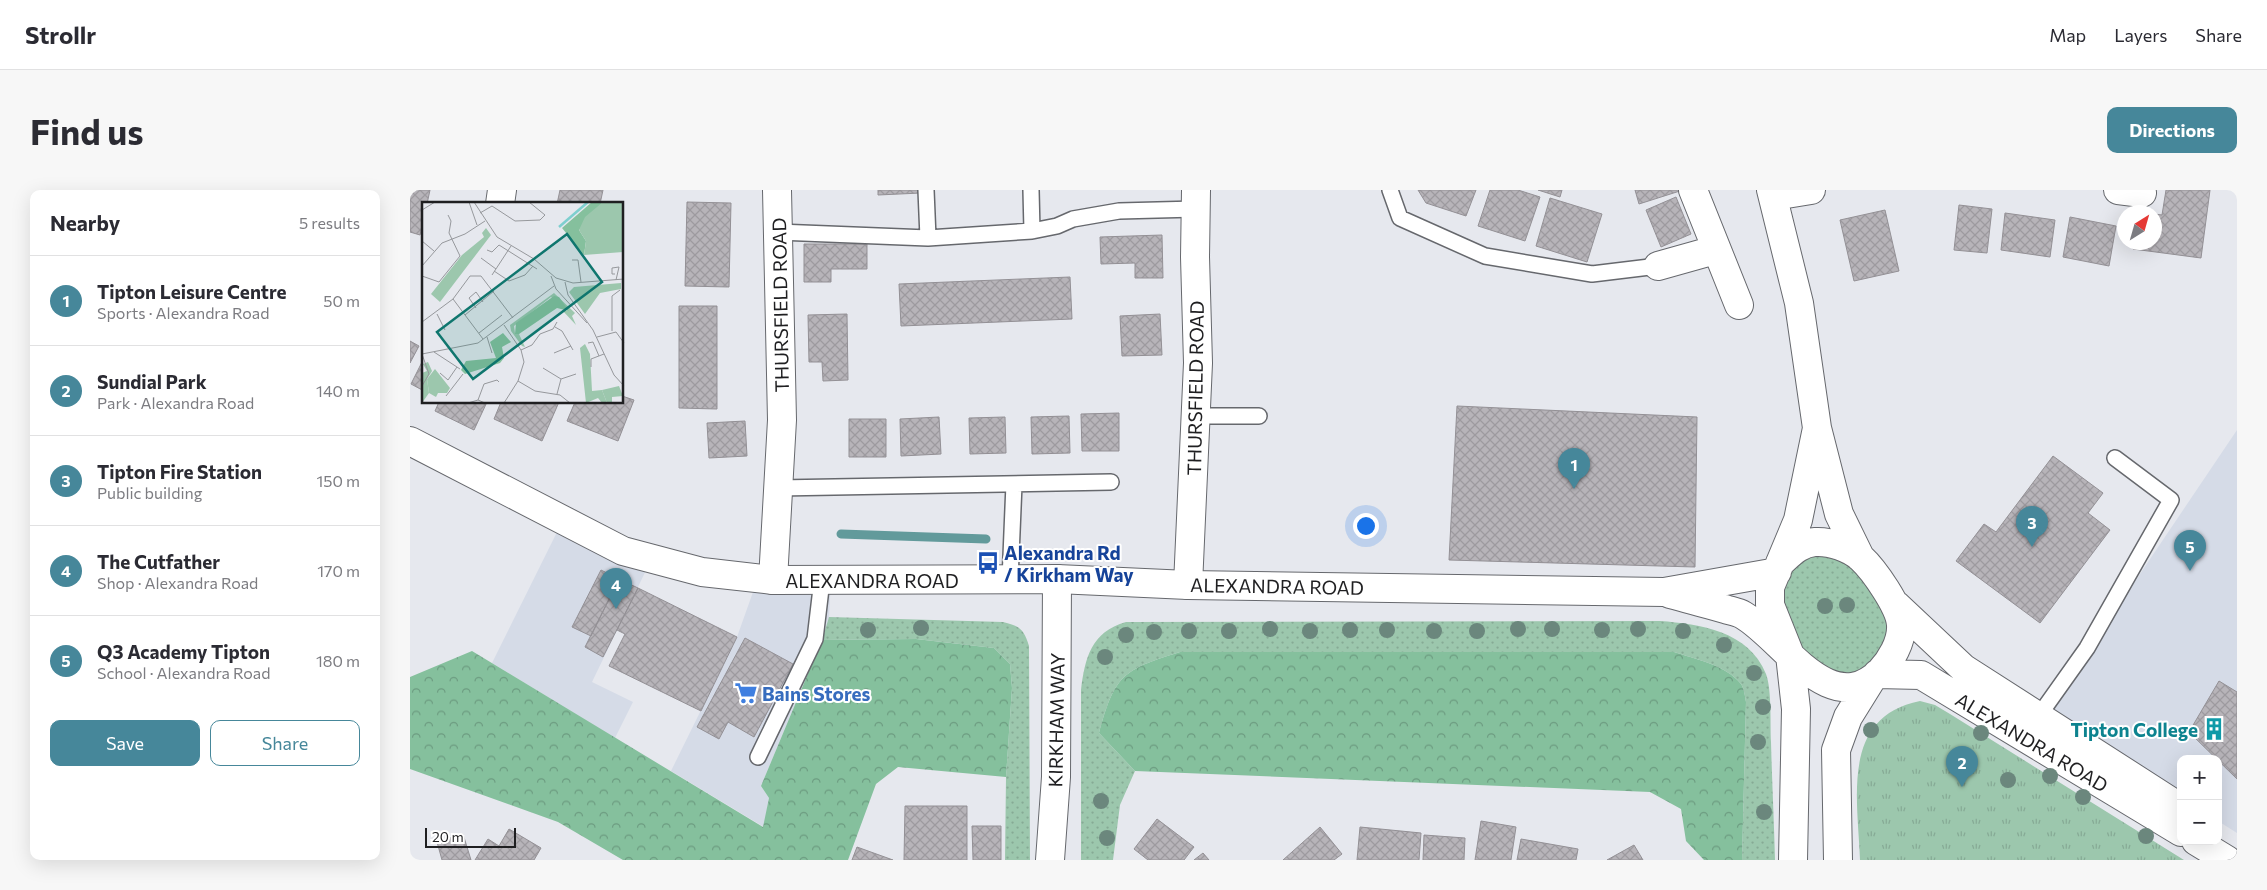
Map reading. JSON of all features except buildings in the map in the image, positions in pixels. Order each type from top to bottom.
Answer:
[{"type":"main road","name":"THURSFIELD ROAD","points":[[773,580],[782,420],[777,190]]},
{"type":"main road","points":[[1693,190],[1715,250],[1739,305]]},
{"type":"main road","points":[[1811,190],[1773,193],[1799,303],[1818,428],[1839,514],[1860,557],[1896,605],[1901,625],[1899,641],[1888,663],[1874,677],[1848,717],[1836,750],[1838,860]]},
{"type":"main road","name":"THURSFIELD ROAD","points":[[1188,585],[1197,416],[1196,200]]},
{"type":"main road","points":[[1658,266],[1715,250]]},
{"type":"main road","points":[[1794,860],[1796,709],[1790,655],[1770,605],[1770,587],[1798,520],[1818,428]]},
{"type":"main road","name":"ALEXANDRA ROAD","points":[[410,441],[623,550],[702,572],[773,580],[1057,579],[1188,585],[1664,592],[1778,568]]},
{"type":"main road","points":[[1778,568],[1796,548],[1815,542],[1836,544],[1860,557]]},
{"type":"main road","name":"KIRKHAM WAY","points":[[1050,860],[1056,777],[1057,579]]},
{"type":"main road","name":"ALEXANDRA ROAD","points":[[1664,592],[1743,614],[1790,655]]},
{"type":"main road","name":"ALEXANDRA ROAD","points":[[1896,605],[1962,668],[2177,805]]},
{"type":"main road","points":[[1790,655],[1827,685],[1851,688],[1874,677]]},
{"type":"main road","name":"ALEXANDRA ROAD","points":[[1874,677],[1921,675],[2177,830]]},
{"type":"main road","points":[[2222,835],[2237,844]]},
{"type":"main road","points":[[2203,845],[2227,860]]},
{"type":"lane","points":[[926,190],[928,238]]},
{"type":"lane","points":[[1031,190],[1032,232]]},
{"type":"lane","points":[[1390,190],[1400,218],[1485,256],[1592,274],[1658,266]]},
{"type":"lane","points":[[778,232],[928,238],[1032,232],[1057,226],[1073,219],[1196,200]]},
{"type":"lane","points":[[1197,416],[1259,416]]},
{"type":"lane","points":[[2038,717],[2087,648],[2171,500],[2115,458]]},
{"type":"lane","points":[[778,488],[1111,482]]},
{"type":"lane","points":[[1010,580],[1014,484]]},
{"type":"lane","points":[[758,757],[815,639],[822,580]]},
{"type":"shaded area","points":[[2237,430],[2237,833],[2222,824],[2222,755],[2177,755],[2177,794],[2047,712]]},
{"type":"shaded area","points":[[563,520],[652,558],[592,682],[633,702],[615,738],[492,663]]},
{"type":"shaded area","points":[[758,578],[831,580],[829,617],[822,640],[761,786],[769,798],[764,827],[671,771],[737,637]]},
{"type":"green space","points":[[1820,555],[1850,559],[1888,617],[1886,641],[1877,656],[1860,673],[1839,676],[1811,658],[1805,653],[1797,640],[1785,611],[1784,596],[1786,583],[1792,571],[1803,561]]},
{"type":"green space","points":[[829,617],[1003,622],[1014,625],[1023,632],[1029,646],[1030,860],[1005,860],[1006,777],[1012,688],[1010,664],[994,648],[916,639],[822,640]]},
{"type":"green space","points":[[1660,621],[1691,624],[1722,632],[1736,639],[1748,648],[1766,674],[1770,698],[1775,860],[1742,860],[1745,695],[1742,686],[1735,677],[1719,667],[1700,660],[1674,652],[1180,652],[1133,670],[1116,687],[1110,698],[1099,733],[1135,771],[1120,805],[1113,860],[1081,860],[1081,690],[1085,667],[1092,648],[1097,639],[1114,626],[1126,622]]},
{"type":"green space","points":[[916,639],[994,648],[1010,664],[1012,688],[1006,777],[898,767],[876,784],[848,860],[623,860],[558,822],[410,769],[410,677],[472,651],[763,827],[769,798],[761,786],[822,640]]},
{"type":"green space","points":[[1180,652],[1674,652],[1710,663],[1735,677],[1742,686],[1746,700],[1742,860],[1704,860],[1686,841],[1681,809],[1650,792],[1135,771],[1099,733],[1110,698],[1116,687],[1133,670]]},
{"type":"green space","points":[[1920,701],[1935,705],[1950,714],[2184,860],[1860,860],[1857,787],[1859,764],[1865,742],[1877,724],[1894,710]]},
{"type":"waterway","points":[[841,534],[986,539]]},
{"type":"place","name":"Tipton Leisure Centre","points":[[1574,489]]},
{"type":"place","name":"Tipton Fire Station","points":[[2032,547]]},
{"type":"place","name":"Alexandra Rd / Kirkham Way","points":[[988,563]]},
{"type":"place","name":"Q3 Academy Tipton","points":[[2190,571]]},
{"type":"place","name":"The Cutfather","points":[[616,609]]},
{"type":"place","name":"Bains Stores","points":[[746,693]]},
{"type":"place","name":"Tipton College","points":[[2214,729]]},
{"type":"place","name":"Sundial Park","points":[[1962,787]]}]
